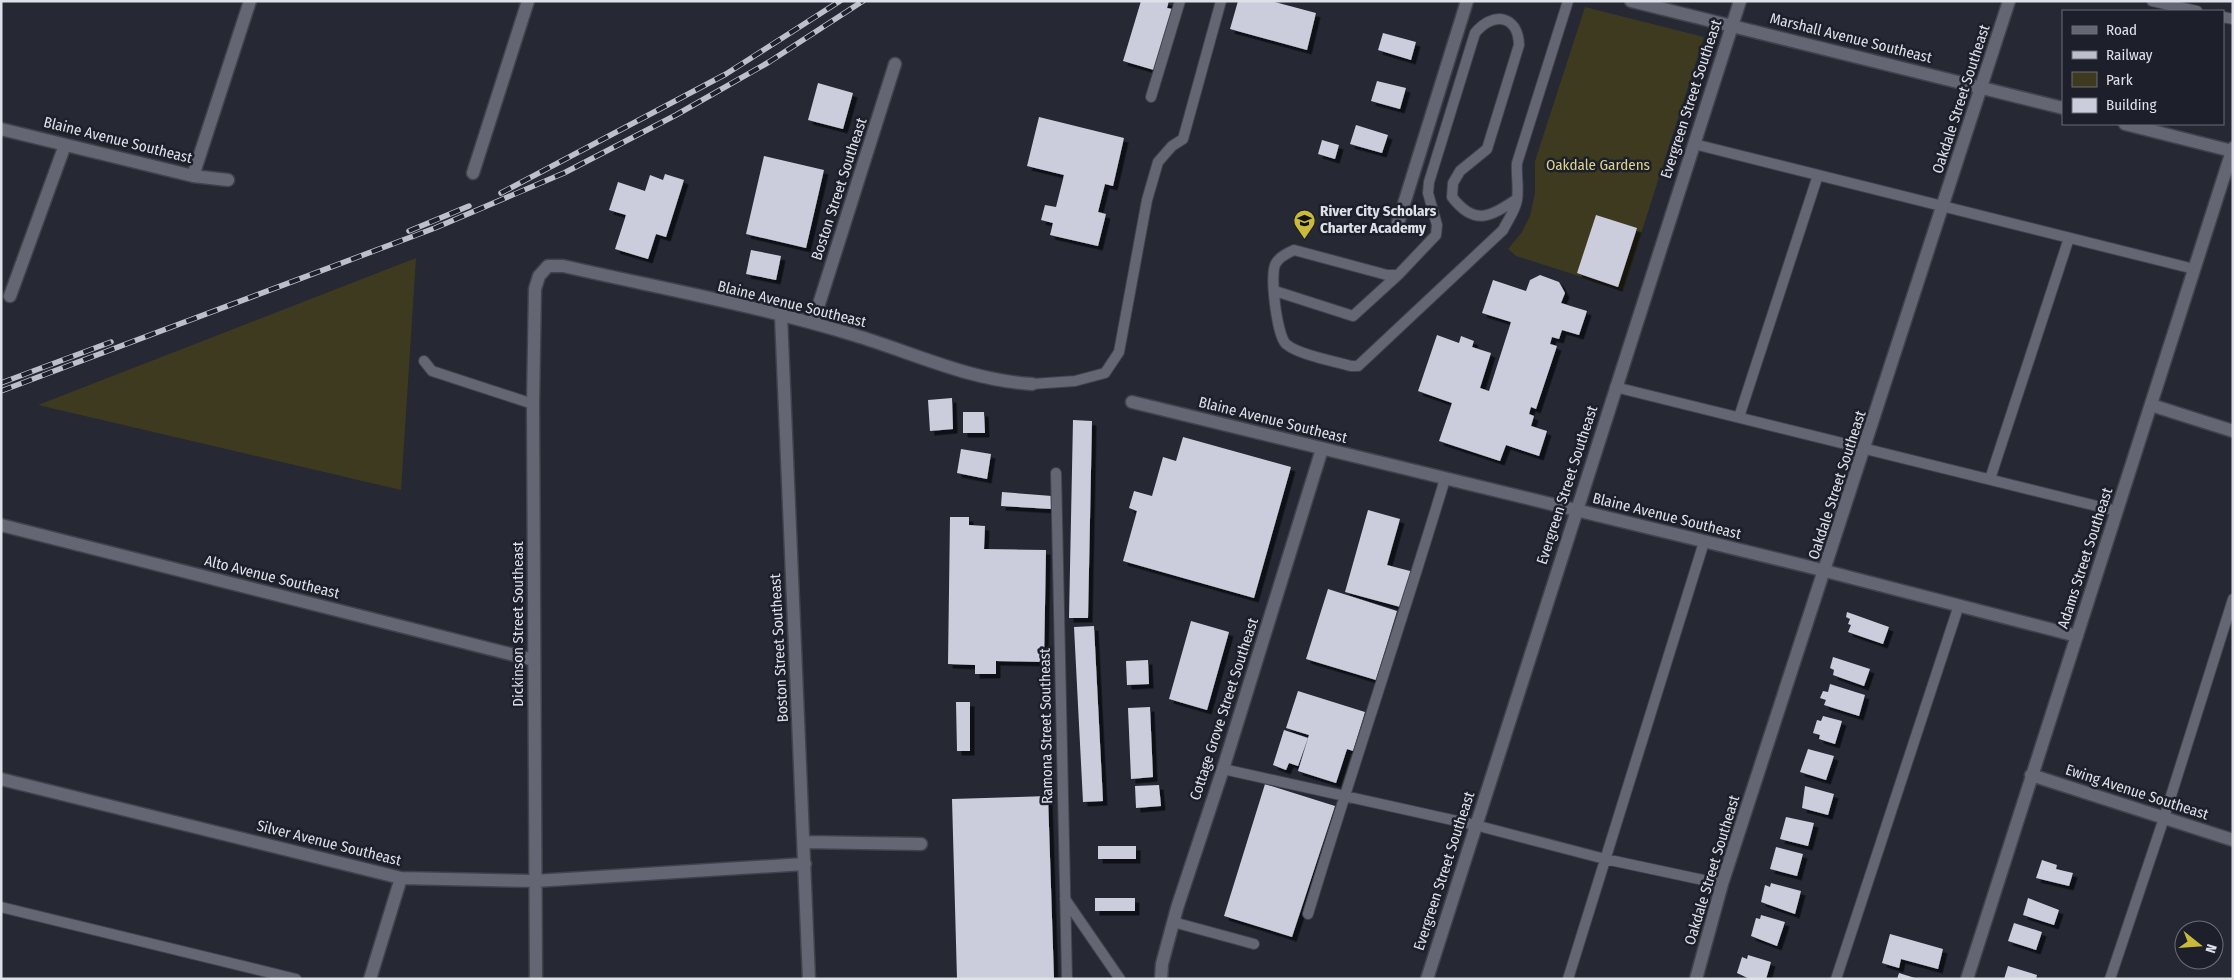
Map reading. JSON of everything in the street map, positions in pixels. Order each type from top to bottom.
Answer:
[{"type":"street","points":[[193,176],[250,1]]},
{"type":"street","points":[[473,173],[528,1]]},
{"type":"street","points":[[1398,223],[1467,1]]},
{"type":"street","name":"Marshall Avenue Southeast","points":[[1631,1],[2062,108]]},
{"type":"street","name":"Evergreen Street Southeast","points":[[1426,979],[1575,510],[1740,1]]},
{"type":"street","name":"Oakdale Street Southeast","points":[[1696,979],[1722,884],[1826,571],[2009,1]]},
{"type":"street","name":"Boston Street Southeast","points":[[813,324],[895,64]]},
{"type":"street","points":[[2129,125],[2232,149]]},
{"type":"street","name":"Blaine Avenue Southeast","points":[[1,128],[193,176],[228,180]]},
{"type":"street","points":[[10,296],[65,145]]},
{"type":"street","name":"Adams Street Southeast","points":[[1967,979],[2232,149]]},
{"type":"street","name":"Blaine Avenue Southeast","points":[[543,271],[548,266],[563,266],[781,316],[854,335],[953,369],[1032,384]]},
{"type":"street","name":"Dickinson Street Southeast","points":[[536,979],[533,404],[535,289],[543,271]]},
{"type":"street","name":"Boston Street Southeast","points":[[781,316],[809,979]]},
{"type":"street","name":"Blaine Avenue Southeast","points":[[1132,402],[1826,571],[2077,636]]},
{"type":"street","points":[[2151,405],[2233,431]]},
{"type":"street","name":"Cottage Grove Street Southeast","points":[[1161,979],[1162,964],[1173,922],[1223,769],[1322,449]]},
{"type":"street","name":"Alto Avenue Southeast","points":[[1,525],[534,660]]},
{"type":"street","name":"Ewing Avenue Southeast","points":[[2031,775],[2233,840]]},
{"type":"street","name":"Silver Avenue Southeast","points":[[1,780],[401,878],[536,881],[805,864]]},
{"type":"street","points":[[804,842],[921,844]]},
{"type":"street","points":[[370,979],[401,878]]},
{"type":"lane","points":[[1151,97],[1180,1]]},
{"type":"lane","points":[[1032,384],[1075,381],[1105,373],[1119,352],[1147,200],[1158,162],[1172,146],[1183,139],[1221,1]]},
{"type":"lane","points":[[1398,274],[1387,275],[1294,250],[1282,256],[1275,264],[1272,274],[1278,329],[1284,343],[1294,349],[1351,366],[1358,366],[1503,230],[1517,199],[1517,162],[1568,1]]},
{"type":"lane","points":[[2152,1],[2192,10]]},
{"type":"lane","points":[[1275,291],[1353,316],[1436,236],[1437,225],[1428,193],[1429,182],[1474,33],[1484,22],[1495,18],[1504,20],[1515,28],[1519,35],[1519,45],[1487,149],[1460,171],[1453,183],[1452,198],[1469,215],[1481,216],[1495,213],[1517,199]]},
{"type":"lane","points":[[1694,144],[2194,269]]},
{"type":"lane","points":[[1739,417],[1818,175]]},
{"type":"lane","points":[[1990,479],[2068,238]]},
{"type":"lane","points":[[424,361],[432,371],[533,404]]},
{"type":"lane","points":[[1615,387],[2117,511]]},
{"type":"lane","name":"Ramona Street Southeast","points":[[1056,473],[1067,979]]},
{"type":"lane","points":[[1308,914],[1344,796],[1397,639],[1445,479]]},
{"type":"lane","points":[[1568,979],[1704,542]]},
{"type":"lane","points":[[2110,979],[2164,818],[2233,599]]},
{"type":"lane","points":[[1836,979],[1959,605]]},
{"type":"lane","points":[[1223,769],[1475,826],[1605,859],[1722,884]]},
{"type":"lane","points":[[1065,898],[1120,979]]},
{"type":"lane","points":[[1,907],[296,979]]},
{"type":"lane","points":[[1173,922],[1254,944]]},
{"type":"green space","name":"Oakdale Gardens","points":[[1585,7],[1704,37],[1623,290],[1516,256],[1508,249],[1522,232],[1530,216],[1535,193],[1535,161]]},
{"type":"green space","points":[[416,258],[401,490],[38,405]]},
{"type":"building","points":[[1141,1],[1169,1],[1167,8],[1172,9],[1154,70],[1123,61]]},
{"type":"building","points":[[1238,1],[1271,1],[1316,13],[1307,50],[1230,29]]},
{"type":"building","points":[[1383,33],[1416,42],[1411,60],[1378,50]]},
{"type":"building","points":[[1377,81],[1406,88],[1400,109],[1371,101]]},
{"type":"building","points":[[818,83],[853,93],[843,129],[808,120]]},
{"type":"building","points":[[1039,117],[1124,138],[1113,186],[1105,184],[1098,212],[1106,214],[1098,246],[1050,235],[1053,223],[1041,220],[1045,205],[1056,207],[1064,175],[1027,166]]},
{"type":"building","points":[[1356,125],[1388,135],[1382,153],[1350,144]]},
{"type":"building","points":[[1322,140],[1339,145],[1335,159],[1318,154]]},
{"type":"building","points":[[764,156],[824,170],[806,248],[746,234]]},
{"type":"building","points":[[665,174],[684,180],[666,237],[656,234],[648,259],[615,249],[626,215],[609,210],[618,182],[645,191],[650,175],[663,180]]},
{"type":"building","points":[[1596,215],[1637,228],[1618,287],[1577,273]]},
{"type":"building","points":[[751,250],[781,256],[776,280],[746,274]]},
{"type":"building","points":[[1540,275],[1559,282],[1565,293],[1561,303],[1587,311],[1579,335],[1562,330],[1559,339],[1552,337],[1550,344],[1557,346],[1536,409],[1531,407],[1529,414],[1534,416],[1531,426],[1547,431],[1539,456],[1506,445],[1500,461],[1439,441],[1452,403],[1418,391],[1437,335],[1459,343],[1461,336],[1474,341],[1472,347],[1491,353],[1480,388],[1489,391],[1511,322],[1482,313],[1493,280],[1526,291],[1530,280]]},
{"type":"building","points":[[952,398],[953,429],[930,431],[928,400]]},
{"type":"building","points":[[963,412],[984,412],[985,433],[963,433]]},
{"type":"building","points":[[1073,420],[1092,421],[1088,618],[1069,618]]},
{"type":"building","points":[[1183,437],[1291,467],[1254,598],[1123,561],[1137,511],[1129,508],[1134,491],[1152,496],[1163,457],[1176,461]]},
{"type":"building","points":[[961,449],[991,454],[987,479],[957,473]]},
{"type":"building","points":[[1002,492],[1052,496],[1051,509],[1001,506]]},
{"type":"building","points":[[1368,510],[1400,519],[1387,565],[1414,572],[1404,608],[1345,592]]},
{"type":"building","points":[[950,517],[969,517],[969,525],[985,526],[984,549],[1046,550],[1044,662],[996,661],[996,674],[975,674],[975,665],[948,664]]},
{"type":"building","points":[[1328,589],[1397,611],[1376,680],[1306,659]]},
{"type":"building","points":[[1847,612],[1889,627],[1883,644],[1848,632],[1851,625],[1848,624],[1850,619],[1846,617]]},
{"type":"building","points":[[1191,621],[1229,632],[1207,710],[1169,699]]},
{"type":"building","points":[[1094,626],[1103,801],[1083,802],[1074,627]]},
{"type":"building","points":[[1833,657],[1870,669],[1864,686],[1833,675],[1834,670],[1830,668]]},
{"type":"building","points":[[1148,660],[1149,684],[1127,685],[1126,661]]},
{"type":"building","points":[[1830,684],[1865,695],[1859,716],[1824,705],[1826,700],[1820,698],[1823,691],[1828,692]]},
{"type":"building","points":[[1298,691],[1365,712],[1353,751],[1347,749],[1336,783],[1298,771],[1309,735],[1286,728]]},
{"type":"building","points":[[956,702],[970,702],[970,751],[957,751]]},
{"type":"building","points":[[1150,707],[1153,777],[1131,779],[1128,708]]},
{"type":"building","points":[[1823,716],[1842,721],[1835,744],[1819,739],[1820,735],[1813,733],[1817,720],[1821,721]]},
{"type":"building","points":[[1284,730],[1308,738],[1298,766],[1289,763],[1286,770],[1273,765]]},
{"type":"building","points":[[1808,749],[1834,756],[1826,780],[1800,772]]},
{"type":"building","points":[[1265,784],[1335,806],[1292,937],[1224,916]]},
{"type":"building","points":[[1159,785],[1161,806],[1136,808],[1135,786]]},
{"type":"building","points":[[1805,786],[1834,794],[1828,815],[1802,808]]},
{"type":"building","points":[[1048,796],[1054,979],[957,979],[952,799]]},
{"type":"building","points":[[1786,817],[1814,823],[1808,846],[1780,839]]},
{"type":"building","points":[[1098,846],[1136,846],[1136,859],[1098,859]]},
{"type":"building","points":[[1776,847],[1803,854],[1797,876],[1770,869]]},
{"type":"building","points":[[2042,860],[2057,865],[2056,869],[2073,873],[2069,886],[2036,878]]},
{"type":"building","points":[[1771,883],[1801,891],[1795,914],[1761,902],[1765,885],[1770,887]]},
{"type":"building","points":[[1095,898],[1135,898],[1135,911],[1095,911]]},
{"type":"building","points":[[2028,898],[2059,910],[2054,925],[2023,915]]},
{"type":"building","points":[[1761,915],[1785,922],[1777,946],[1751,936],[1756,918],[1760,919]]},
{"type":"building","points":[[2014,923],[2042,932],[2036,950],[2008,941]]},
{"type":"building","points":[[1890,934],[1943,949],[1938,969],[1901,959],[1899,968],[1882,963]]},
{"type":"building","points":[[1748,955],[1771,962],[1766,979],[1750,979],[1737,973],[1742,957],[1747,959]]},
{"type":"building","points":[[2008,966],[2037,975],[2036,979],[2004,979]]},
{"type":"building","points":[[1899,973],[1915,978],[1915,979],[1897,979]]},
{"type":"railway","points":[[501,193],[726,74],[840,1]]},
{"type":"railway","points":[[1,391],[435,228],[564,173],[676,115],[769,62],[863,1]]},
{"type":"railway","points":[[409,231],[469,206]]},
{"type":"railway","points":[[1,383],[111,342]]},
{"type":"place","name":"River City Scholars Charter Academy","points":[[1304,239]]}]
